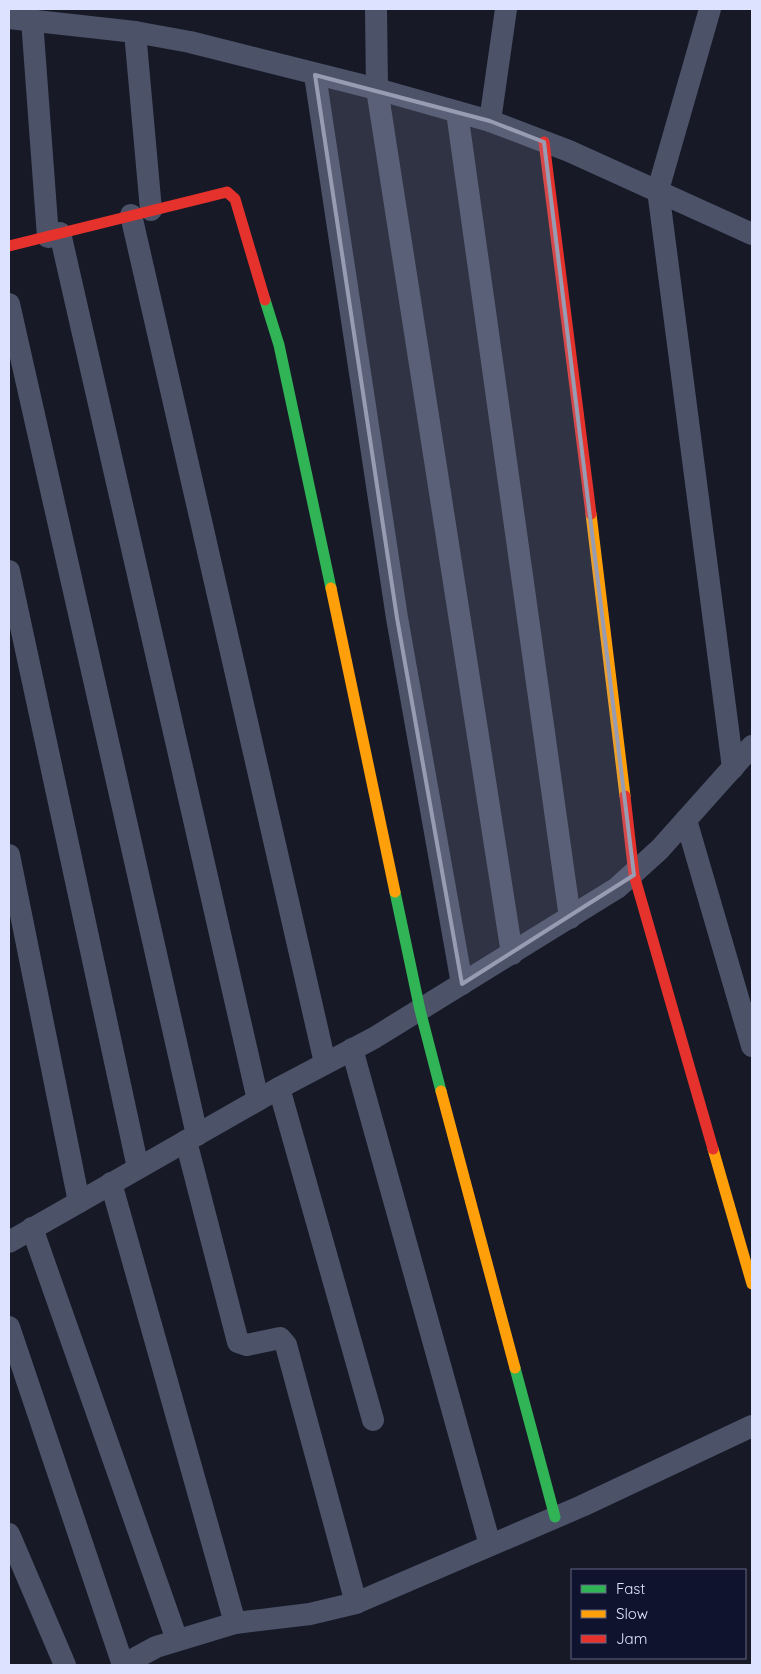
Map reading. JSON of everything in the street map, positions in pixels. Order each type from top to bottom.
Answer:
[{"type":"street","points":[[376,9],[377,89],[512,954]]},
{"type":"street","points":[[490,121],[506,9]]},
{"type":"street","points":[[10,1236],[32,1228],[278,1088],[352,1049],[420,1010],[570,918],[634,875],[746,754],[658,190],[710,9]]},
{"type":"street","points":[[9,18],[135,32],[190,42],[315,75],[377,89],[490,121],[544,142],[752,231]]},
{"type":"street","points":[[32,20],[54,235],[258,1100]]},
{"type":"street","points":[[135,32],[141,213],[325,1063]]},
{"type":"street","points":[[315,75],[397,618],[462,984]]},
{"type":"street","points":[[457,112],[570,918]]},
{"type":"street","points":[[544,142],[596,553],[634,875],[752,1284]]},
{"type":"street","points":[[9,246],[227,192],[235,199],[278,345],[314,505],[420,1010],[555,1517]]},
{"type":"street","points":[[9,304],[238,1342],[247,1345],[280,1338],[286,1345],[356,1603]]},
{"type":"street","points":[[9,571],[138,1168]]},
{"type":"street","points":[[686,820],[744,985],[752,1046]]},
{"type":"street","points":[[9,855],[79,1202]]},
{"type":"street","points":[[352,1049],[490,1545]]},
{"type":"street","points":[[278,1088],[373,1420]]},
{"type":"street","points":[[110,1183],[235,1622]]},
{"type":"street","points":[[32,1228],[177,1640]]},
{"type":"street","points":[[9,1327],[123,1665],[156,1647],[235,1622],[310,1614],[356,1603],[555,1517],[752,1426]]},
{"type":"street","points":[[9,1534],[65,1665]]},
{"type":"highlighted area","points":[[315,75],[490,121],[544,142],[634,875],[462,984],[397,618]]},
{"type":"traffic: fast","points":[[265,300],[279,345],[331,588]]},
{"type":"traffic: fast","points":[[395,892],[420,1010],[441,1091]]},
{"type":"traffic: fast","points":[[515,1368],[555,1517]]},
{"type":"traffic: slow","points":[[591,514],[625,796]]},
{"type":"traffic: slow","points":[[331,588],[395,892]]},
{"type":"traffic: slow","points":[[441,1091],[515,1368]]},
{"type":"traffic: slow","points":[[713,1149],[752,1284]]},
{"type":"traffic: jam","points":[[544,142],[591,514]]},
{"type":"traffic: jam","points":[[9,246],[227,192],[235,199],[265,300]]},
{"type":"traffic: jam","points":[[625,796],[634,875],[713,1149]]}]
